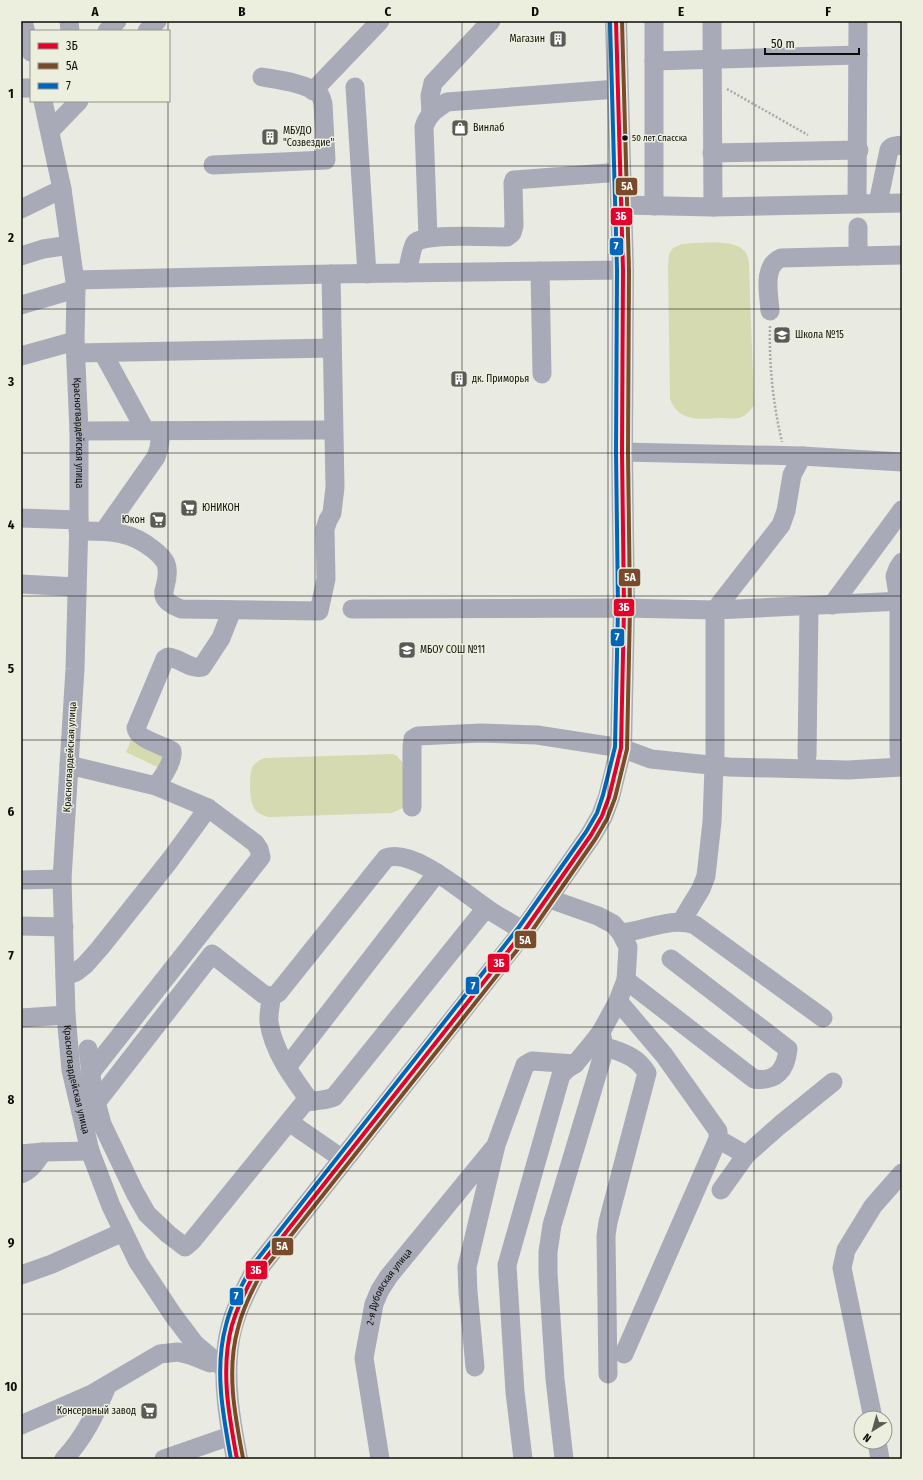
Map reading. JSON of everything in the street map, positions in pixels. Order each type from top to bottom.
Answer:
[{"type":"main road","points":[[237,1459],[226,1370],[228,1346],[233,1320],[243,1294],[257,1268],[524,931],[591,835],[602,816],[609,797],[621,748],[624,608],[622,452],[623,270],[616,21]]},
{"type":"street","points":[[23,21],[30,48]]},
{"type":"street","points":[[108,30],[117,21]]},
{"type":"street","points":[[148,30],[157,21]]},
{"type":"street","points":[[313,91],[380,21]]},
{"type":"street","points":[[431,113],[430,96],[433,83],[491,21]]},
{"type":"street","points":[[654,21],[654,206]]},
{"type":"street","points":[[712,21],[713,207]]},
{"type":"street","points":[[857,204],[858,21]]},
{"type":"street","points":[[654,61],[712,58],[858,55]]},
{"type":"street","points":[[213,165],[326,160],[324,104],[321,96],[304,86],[262,77]]},
{"type":"street","points":[[355,87],[367,274]]},
{"type":"street","points":[[428,237],[424,127],[426,120],[431,113],[447,102],[617,89]]},
{"type":"street","name":"Красногвардейская улица","points":[[43,102],[62,189],[76,285],[79,526],[75,668],[62,879],[66,1015],[71,1070],[90,1151],[111,1206],[138,1262],[173,1315],[195,1344],[226,1370]]},
{"type":"street","points":[[50,131],[77,102]]},
{"type":"street","points":[[878,203],[889,150],[891,147],[902,146]]},
{"type":"street","points":[[712,153],[858,150]]},
{"type":"street","points":[[407,273],[415,243],[420,239],[428,237],[507,237],[512,233],[514,226],[514,180],[621,172]]},
{"type":"street","points":[[21,209],[62,189]]},
{"type":"street","points":[[622,205],[713,207],[902,203]]},
{"type":"street","points":[[858,227],[858,256]]},
{"type":"street","points":[[21,256],[43,249],[70,245]]},
{"type":"street","points":[[770,311],[768,274],[770,268],[776,260],[781,258],[902,255]]},
{"type":"street","points":[[21,305],[76,285],[331,274],[623,270]]},
{"type":"street","points":[[540,271],[542,374]]},
{"type":"street","points":[[21,518],[119,532],[144,542],[164,559],[168,568],[167,578],[163,590],[165,598],[173,605],[181,609],[319,611],[326,579],[325,529],[332,513],[335,487],[331,274]]},
{"type":"street","points":[[21,356],[76,347],[103,353],[332,348]]},
{"type":"street","points":[[103,353],[153,431],[159,448],[156,457],[104,531]]},
{"type":"street","points":[[79,431],[333,430]]},
{"type":"street","points":[[622,452],[793,456],[902,462]]},
{"type":"street","points":[[681,922],[701,889],[706,876],[712,822],[715,761],[715,610],[781,525],[786,511],[792,475],[793,456]]},
{"type":"street","points":[[832,604],[902,510]]},
{"type":"street","points":[[412,807],[412,747],[413,740],[418,736],[481,733],[537,736],[621,748],[651,759],[715,761],[848,770],[901,760],[901,601],[895,576],[902,562]]},
{"type":"street","points":[[21,584],[77,588]]},
{"type":"street","points":[[352,609],[624,608],[715,610],[901,601]]},
{"type":"street","points":[[807,756],[809,606]]},
{"type":"street","points":[[156,786],[163,776],[171,759],[172,751],[144,738],[138,734],[136,728],[165,659],[168,657],[195,668],[202,667],[221,638],[232,610]]},
{"type":"street","points":[[69,765],[156,786],[208,808],[255,843],[259,848],[261,857],[92,1071]]},
{"type":"street","points":[[65,976],[76,972],[85,965],[100,948],[170,860],[208,808]]},
{"type":"street","points":[[310,1101],[296,1083],[280,1054],[268,1021],[272,997],[278,993],[386,858],[399,856],[437,873],[453,882],[486,908],[524,931]]},
{"type":"street","points":[[287,1067],[437,873]]},
{"type":"street","points":[[21,880],[62,879]]},
{"type":"street","points":[[547,898],[598,916],[613,924],[621,933],[628,947],[626,980],[602,1039],[602,1058],[552,1225],[548,1252],[555,1378],[564,1459]]},
{"type":"street","points":[[88,1049],[92,1071],[93,1091],[102,1124],[135,1193],[147,1214],[168,1234],[185,1247],[192,1241],[304,1103],[310,1101],[328,1100],[334,1097],[486,908]]},
{"type":"street","points":[[621,933],[634,932],[676,922],[688,922],[695,925],[823,1018]]},
{"type":"street","points":[[21,926],[64,927]]},
{"type":"street","points":[[96,1103],[212,954],[263,994],[272,997]]},
{"type":"street","points":[[626,980],[754,1079],[762,1080],[773,1078],[780,1071],[787,1060],[788,1049],[671,959]]},
{"type":"street","points":[[618,1000],[664,1055],[718,1131],[718,1139],[624,1354]]},
{"type":"street","points":[[21,1018],[66,1015]]},
{"type":"street","points":[[523,1459],[515,1392],[507,1265],[561,1075],[602,1039]]},
{"type":"street","points":[[602,1039],[641,1063],[647,1073],[608,1222],[606,1236],[608,1374]]},
{"type":"street","points":[[475,1367],[467,1267],[496,1145],[525,1065],[532,1061],[575,1064]]},
{"type":"street","points":[[721,1190],[746,1155],[833,1082]]},
{"type":"street","points":[[289,1122],[344,1160]]},
{"type":"street","points":[[718,1139],[746,1155]]},
{"type":"street","name":"2-я Дубовская улица","points":[[380,1459],[364,1358],[374,1304],[380,1290],[389,1276],[496,1145]]},
{"type":"street","points":[[21,1154],[90,1151]]},
{"type":"street","points":[[21,1174],[25,1173],[32,1166],[43,1152]]},
{"type":"street","points":[[871,1410],[842,1268],[846,1250],[873,1206],[902,1173]]},
{"type":"street","points":[[111,1206],[135,1193]]},
{"type":"street","points":[[21,1275],[52,1264],[123,1232]]},
{"type":"street","points":[[21,1425],[92,1394],[160,1354],[178,1352],[190,1355],[226,1370]]},
{"type":"street","points":[[64,1459],[74,1449],[87,1430],[107,1386]]},
{"type":"street","points":[[164,1459],[233,1435]]},
{"type":"path","points":[[712,81],[834,150]]},
{"type":"path","points":[[770,311],[770,344],[776,415],[793,456]]},
{"type":"green space","points":[[682,244],[731,244],[738,246],[743,250],[748,258],[754,405],[747,414],[741,417],[704,419],[690,418],[678,412],[670,399],[669,254],[673,248]]},
{"type":"green space","points":[[133,736],[167,752],[159,768],[126,752]]},
{"type":"green space","points":[[393,754],[403,763],[404,805],[401,809],[391,813],[270,817],[260,814],[253,806],[250,791],[252,769],[255,763],[264,758]]},
{"type":"transit line","name":"7","points":[[231,1459],[221,1392],[220,1375],[222,1342],[228,1317],[237,1295],[252,1266],[519,927],[586,832],[597,813],[603,795],[615,747],[618,608],[616,452],[617,270],[610,21]]},
{"type":"transit line","name":"3Б","points":[[237,1459],[227,1392],[226,1375],[228,1342],[234,1318],[243,1296],[257,1269],[524,931],[591,835],[602,816],[609,797],[621,748],[624,608],[622,452],[623,270],[616,21]]},
{"type":"transit line","name":"5А","points":[[243,1458],[233,1393],[232,1377],[234,1344],[242,1313],[262,1272],[529,935],[596,838],[607,819],[615,798],[627,749],[630,608],[628,452],[629,270],[622,21]]},
{"type":"place","name":"Магазин","points":[[558,39]]},
{"type":"place","name":"Винлаб","points":[[460,128]]},
{"type":"place","name":"МБУДО \"Созвездие\"","points":[[270,137]]},
{"type":"place","name":"50 лет Спасска","points":[[625,138]]},
{"type":"place","name":"Школа №15","points":[[782,335]]},
{"type":"place","name":"дк. Приморья","points":[[459,379]]},
{"type":"place","name":"ЮНИКОН","points":[[189,508]]},
{"type":"place","name":"Юкон","points":[[158,520]]},
{"type":"place","name":"МБОУ СОШ №11","points":[[407,650]]},
{"type":"place","name":"Консервный завод","points":[[149,1411]]}]
